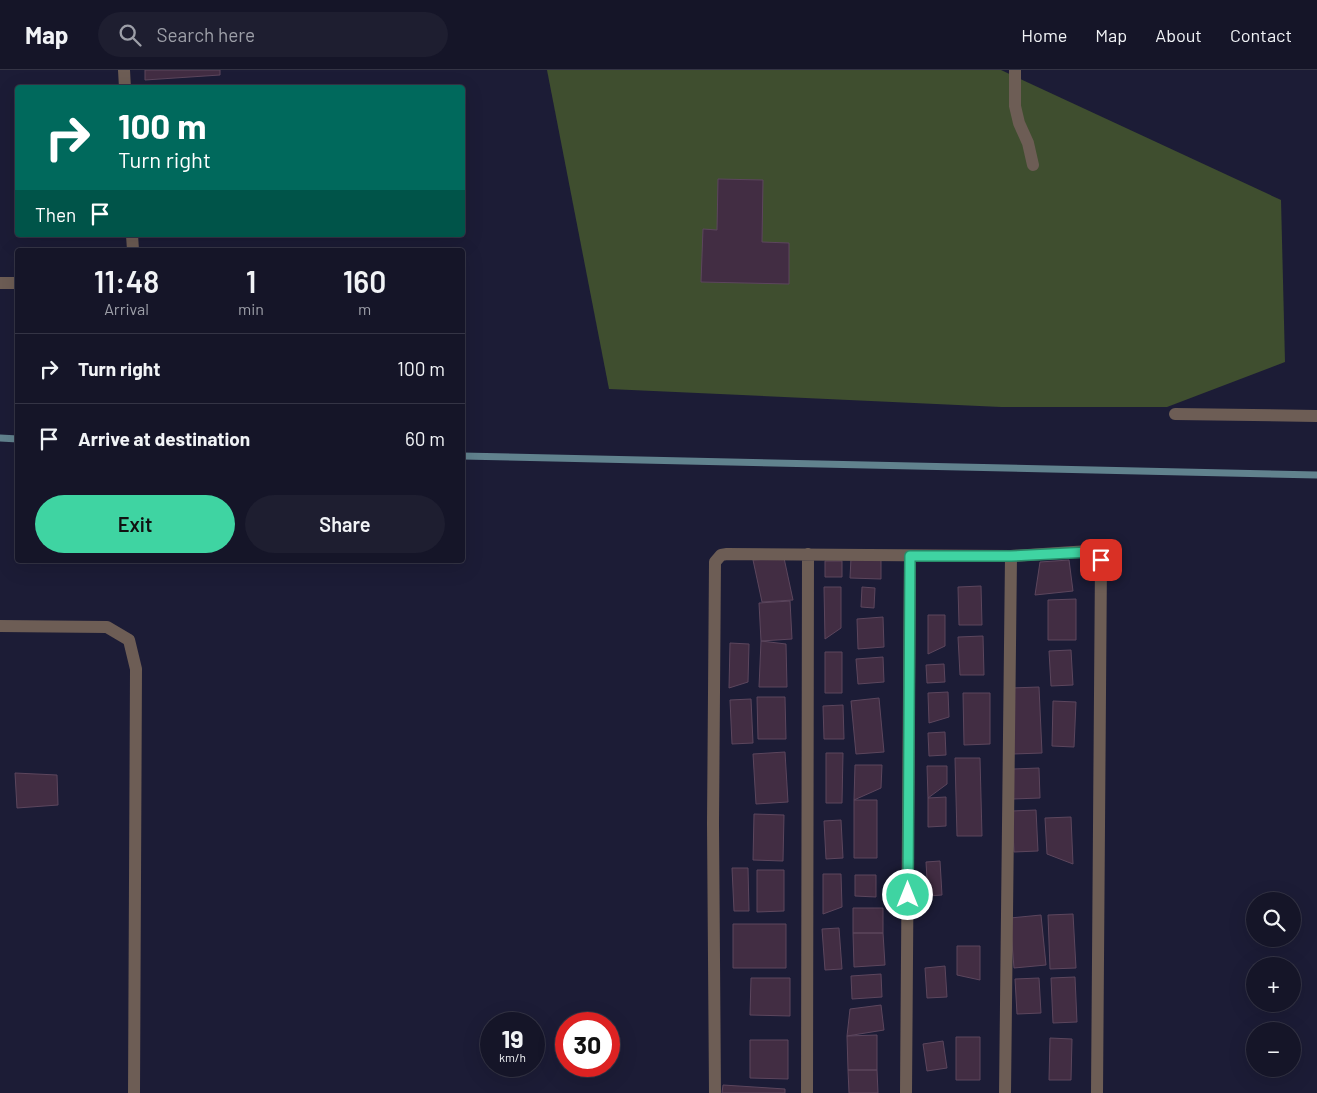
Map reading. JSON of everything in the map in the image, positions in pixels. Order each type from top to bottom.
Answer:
[{"type":"street","points":[[124,70],[125,85]]},
{"type":"street","points":[[1015,70],[1015,106],[1019,123],[1028,143],[1033,165]]},
{"type":"street","points":[[0,283],[15,283]]},
{"type":"street","points":[[1175,414],[1317,416]]},
{"type":"street","points":[[714,1093],[714,569],[716,562],[721,555],[727,554],[1011,556],[1089,552],[1097,555],[1101,560],[1096,1093]]},
{"type":"street","points":[[807,1093],[808,554]]},
{"type":"street","points":[[906,1093],[910,556]]},
{"type":"street","points":[[1005,1093],[1011,556]]},
{"type":"street","points":[[0,626],[107,627],[129,640],[136,669],[134,1093]]},
{"type":"green space","points":[[547,70],[1001,70],[1281,200],[1285,362],[1167,407],[1001,407],[609,389]]},
{"type":"building","points":[[145,70],[220,70],[220,75],[145,80]]},
{"type":"building","points":[[718,179],[763,180],[762,242],[789,243],[789,284],[701,282],[703,229],[717,230]]},
{"type":"building","points":[[784,558],[793,600],[762,602],[753,560]]},
{"type":"building","points":[[851,558],[881,558],[881,579],[850,578]]},
{"type":"building","points":[[1069,560],[1073,591],[1035,595],[1040,562]]},
{"type":"building","points":[[825,561],[842,561],[842,577],[825,577]]},
{"type":"building","points":[[981,586],[982,625],[959,625],[958,587]]},
{"type":"building","points":[[824,587],[841,587],[841,628],[825,639]]},
{"type":"building","points":[[862,587],[875,588],[874,608],[861,607]]},
{"type":"building","points":[[1076,599],[1076,640],[1048,640],[1048,600]]},
{"type":"building","points":[[790,601],[792,639],[761,641],[759,603]]},
{"type":"building","points":[[928,615],[945,615],[945,646],[928,654]]},
{"type":"building","points":[[883,617],[884,647],[858,649],[857,619]]},
{"type":"building","points":[[983,636],[984,675],[960,675],[958,637]]},
{"type":"building","points":[[761,641],[786,644],[787,687],[759,687]]},
{"type":"building","points":[[730,643],[749,644],[748,682],[729,688]]},
{"type":"building","points":[[1071,650],[1073,685],[1051,686],[1049,651]]},
{"type":"building","points":[[825,652],[842,652],[842,693],[825,693]]},
{"type":"building","points":[[883,657],[884,682],[858,684],[856,659]]},
{"type":"building","points":[[944,664],[945,682],[927,683],[926,665]]},
{"type":"building","points":[[1039,687],[1042,753],[1013,754],[1011,688]]},
{"type":"building","points":[[948,692],[949,717],[929,723],[928,693]]},
{"type":"building","points":[[963,693],[990,693],[990,744],[964,745]]},
{"type":"building","points":[[757,697],[785,697],[786,739],[758,739]]},
{"type":"building","points":[[879,698],[884,752],[856,754],[851,701]]},
{"type":"building","points":[[751,699],[753,743],[732,744],[730,700]]},
{"type":"building","points":[[1053,701],[1076,702],[1074,747],[1052,746]]},
{"type":"building","points":[[843,705],[844,739],[824,739],[823,706]]},
{"type":"building","points":[[945,732],[946,755],[929,756],[928,733]]},
{"type":"building","points":[[785,752],[788,802],[756,804],[753,754]]},
{"type":"building","points":[[826,753],[843,753],[842,803],[826,803]]},
{"type":"building","points":[[955,758],[980,758],[982,836],[957,836]]},
{"type":"building","points":[[855,765],[882,765],[881,788],[854,800]]},
{"type":"building","points":[[927,766],[947,766],[947,784],[928,798]]},
{"type":"building","points":[[1039,768],[1040,798],[1013,799],[1013,769]]},
{"type":"building","points":[[15,773],[57,775],[58,805],[17,808]]},
{"type":"building","points":[[946,797],[946,826],[928,827],[928,798]]},
{"type":"building","points":[[854,800],[877,800],[877,858],[854,858]]},
{"type":"building","points":[[1036,810],[1038,851],[1014,852],[1012,811]]},
{"type":"building","points":[[754,814],[784,815],[783,861],[753,860]]},
{"type":"building","points":[[1071,817],[1073,864],[1047,854],[1045,818]]},
{"type":"building","points":[[841,820],[843,858],[826,859],[824,821]]},
{"type":"building","points":[[940,861],[942,895],[928,896],[926,862]]},
{"type":"building","points":[[732,868],[748,868],[749,911],[734,911]]},
{"type":"building","points":[[757,870],[784,870],[784,911],[757,912]]},
{"type":"building","points":[[823,874],[841,874],[842,907],[823,914]]},
{"type":"building","points":[[855,875],[876,875],[876,897],[855,896]]},
{"type":"building","points":[[853,908],[883,908],[883,933],[853,933]]},
{"type":"building","points":[[1073,914],[1076,968],[1050,969],[1048,915]]},
{"type":"building","points":[[1041,915],[1046,965],[1014,968],[1010,918]]},
{"type":"building","points":[[733,924],[786,924],[786,968],[733,968]]},
{"type":"building","points":[[839,928],[842,969],[825,970],[822,929]]},
{"type":"building","points":[[853,933],[883,933],[885,965],[854,967]]},
{"type":"building","points":[[957,946],[980,946],[980,980],[957,975]]},
{"type":"building","points":[[945,966],[947,997],[927,998],[925,968]]},
{"type":"building","points":[[881,974],[882,997],[852,999],[851,976]]},
{"type":"building","points":[[1075,977],[1077,1022],[1053,1023],[1051,978]]},
{"type":"building","points":[[751,978],[790,978],[790,1016],[750,1015]]},
{"type":"building","points":[[1039,978],[1041,1013],[1017,1014],[1015,979]]},
{"type":"building","points":[[881,1005],[884,1030],[847,1036],[850,1009]]},
{"type":"building","points":[[877,1035],[877,1070],[848,1070],[847,1036]]},
{"type":"building","points":[[956,1037],[980,1037],[980,1080],[956,1080]]},
{"type":"building","points":[[1050,1038],[1072,1039],[1071,1080],[1049,1080]]},
{"type":"building","points":[[750,1040],[788,1040],[788,1079],[750,1078]]},
{"type":"building","points":[[943,1041],[947,1068],[927,1071],[923,1044]]},
{"type":"building","points":[[848,1070],[877,1070],[878,1093],[849,1093]]},
{"type":"building","points":[[723,1085],[785,1089],[785,1093],[722,1093]]},
{"type":"waterway","points":[[0,438],[15,439]]},
{"type":"waterway","points":[[465,456],[1317,475]]},
{"type":"route","points":[[908,895],[910,556],[1011,556],[1089,552],[1097,555],[1101,560]]}]
